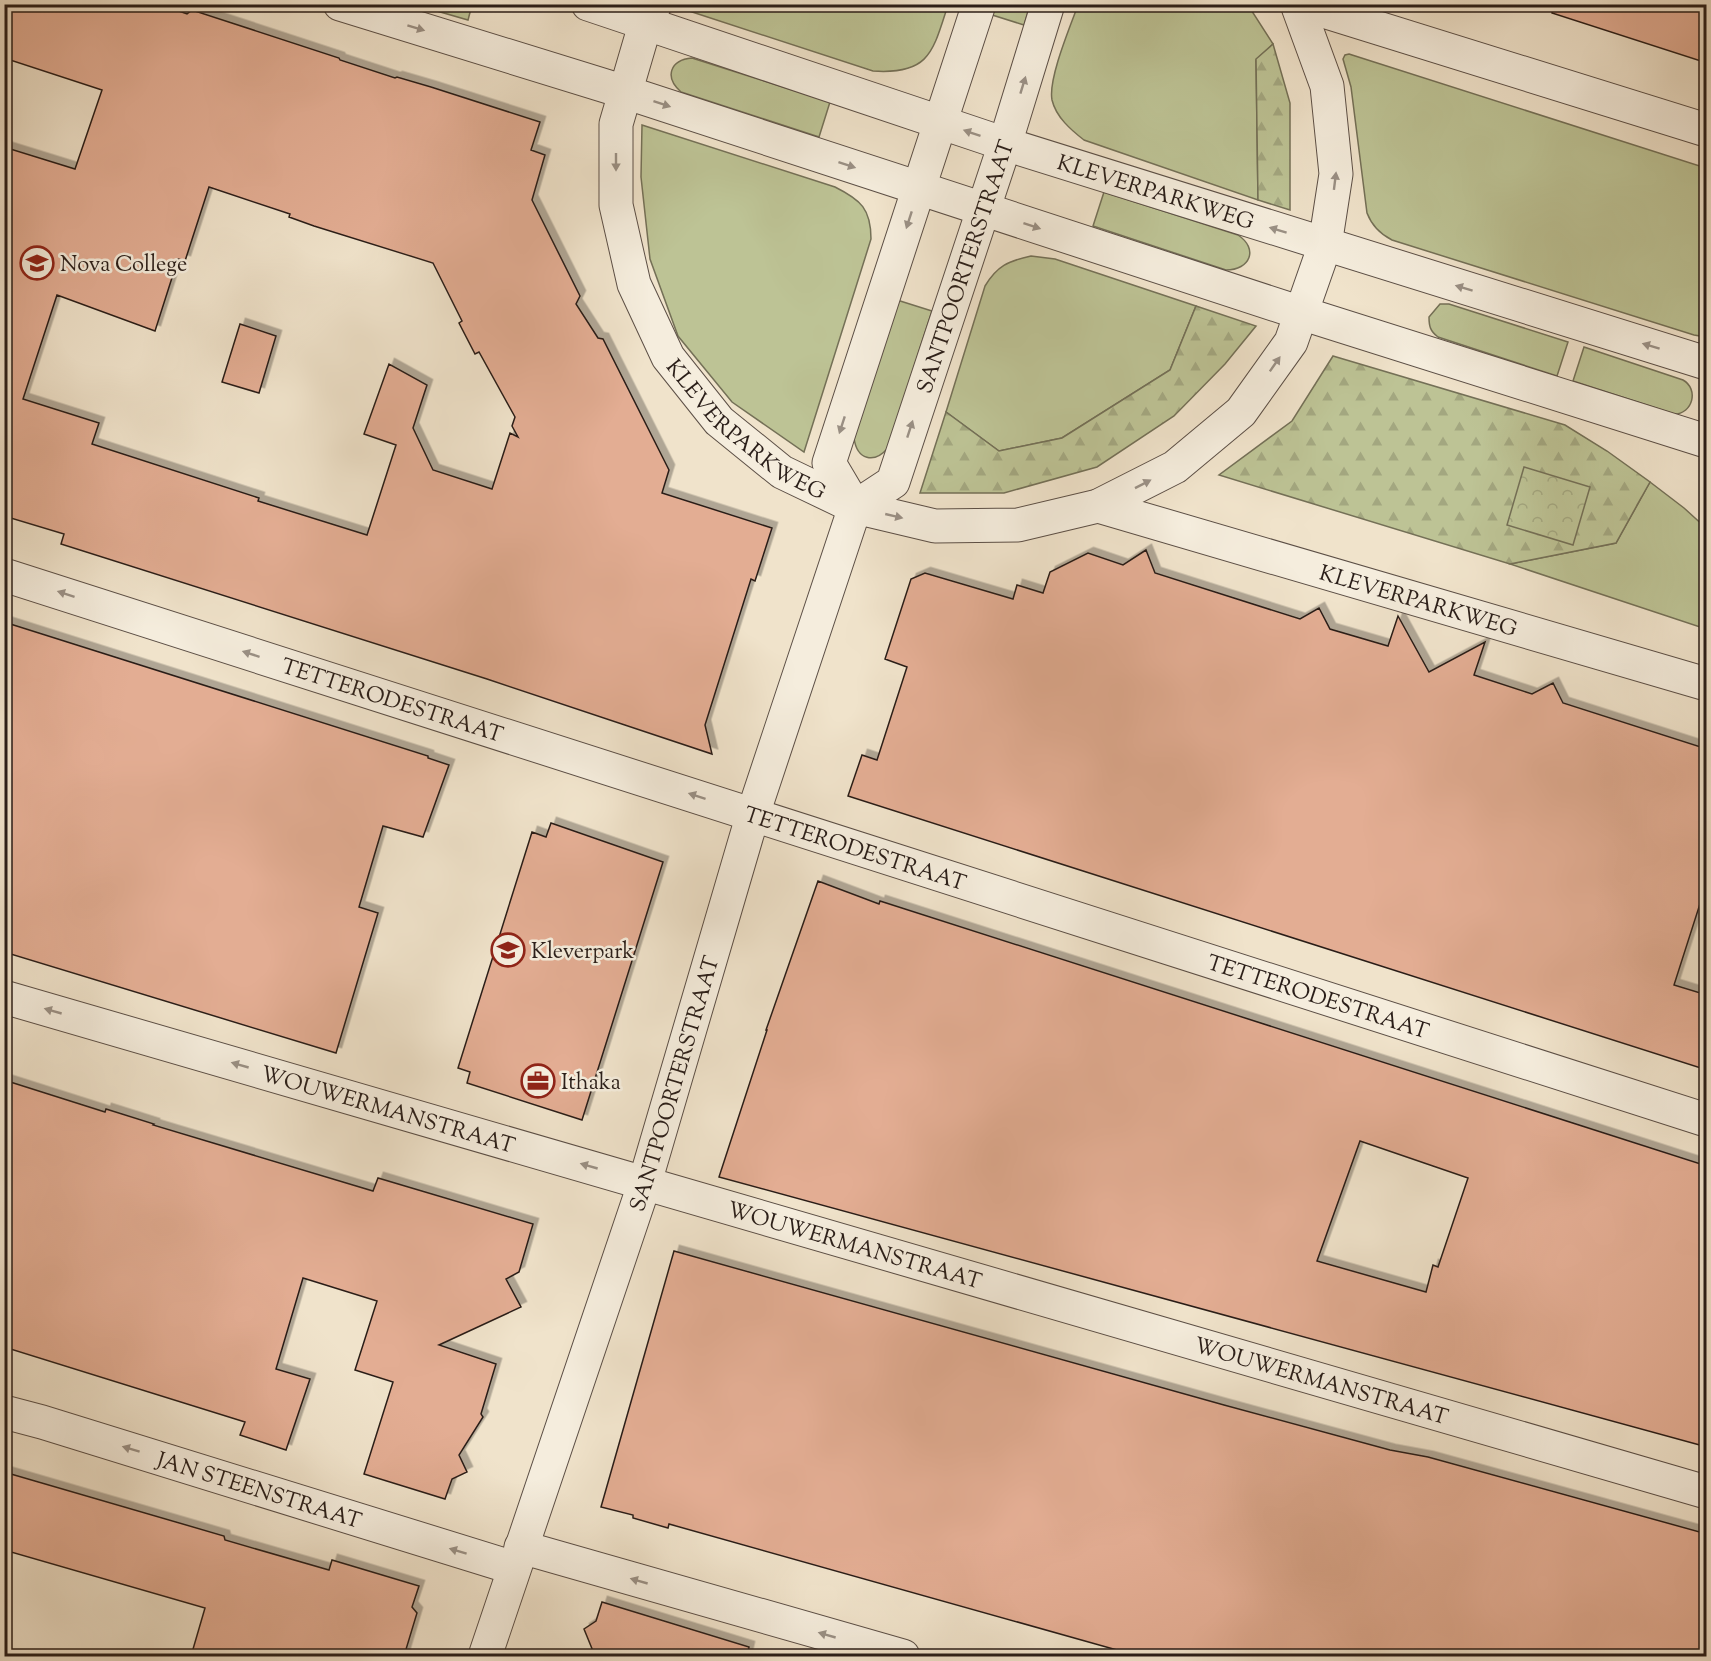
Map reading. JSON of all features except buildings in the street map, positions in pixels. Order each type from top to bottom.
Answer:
[{"type":"street","points":[[339,4],[625,92],[1301,314],[1707,441]]},
{"type":"street","name":"KLEVERPARKWEG","points":[[588,4],[650,15],[1005,144],[1707,363]]},
{"type":"street","points":[[855,507],[829,463],[979,4]]},
{"type":"street","name":"SANTPOORTERSTRAAT","points":[[485,1656],[645,1182],[753,814],[855,507],[893,482],[1005,144],[1048,4]]},
{"type":"street","name":"KLEVERPARKWEG","points":[[650,15],[616,124],[616,205],[634,285],[668,357],[719,421],[782,472],[855,507],[935,526],[1018,525],[1098,506],[1175,467],[1241,412],[1291,342],[1325,245],[1336,174],[1327,86],[1299,4]]},
{"type":"street","name":"KLEVERPARKWEG","points":[[1299,4],[1707,129]]},
{"type":"street","name":"KLEVERPARKWEG","points":[[1098,506],[1707,684]]},
{"type":"street","name":"TETTERODESTRAAT","points":[[4,575],[1707,1120]]},
{"type":"street","name":"WOUWERMANSTRAAT","points":[[4,997],[1707,1492]]},
{"type":"street","name":"JAN STEENSTRAAT","points":[[4,1412],[517,1557],[903,1656]]},
{"type":"green space","points":[[685,4],[948,5],[933,47],[926,57],[907,69],[873,71],[683,9]]},
{"type":"green space","points":[[416,5],[472,5],[468,20]]},
{"type":"green space","points":[[992,5],[1030,5],[1024,25],[989,14]]},
{"type":"green space","points":[[1078,5],[1248,5],[1273,44],[1256,60],[1258,200],[1084,140],[1065,123],[1052,100],[1053,79]]},
{"type":"green space","points":[[1273,44],[1290,103],[1290,210],[1258,200],[1256,59]]},
{"type":"green space","points":[[1349,54],[1706,168],[1706,337],[1392,240],[1380,232],[1367,213],[1351,87],[1343,59]]},
{"type":"green space","points":[[692,58],[830,102],[819,137],[681,92],[672,81],[672,70],[679,62]]},
{"type":"green space","points":[[642,125],[835,187],[858,201],[866,213],[871,229],[871,239],[804,452],[732,402],[678,336],[650,259],[641,177]]},
{"type":"green space","points":[[1104,192],[1238,235],[1248,246],[1249,258],[1241,266],[1226,270],[1093,226]]},
{"type":"green space","points":[[1031,256],[1055,259],[1196,306],[1170,370],[1062,438],[999,451],[946,412],[985,286],[1004,265]]},
{"type":"green space","points":[[897,300],[932,311],[888,448],[872,458],[862,455],[854,438]]},
{"type":"green space","points":[[1440,304],[1449,304],[1568,342],[1557,376],[1438,337],[1430,328],[1429,317]]},
{"type":"green space","points":[[1196,306],[1256,326],[1225,364],[1174,416],[1097,467],[1004,493],[920,493],[946,412],[999,451],[1062,438],[1170,370]]},
{"type":"green space","points":[[1584,347],[1683,380],[1691,389],[1692,400],[1689,406],[1686,410],[1674,414],[1573,381]]},
{"type":"green space","points":[[1333,356],[1565,425],[1650,482],[1616,543],[1510,564],[1219,475],[1292,421]]},
{"type":"green space","points":[[1524,467],[1590,487],[1573,545],[1507,525]]},
{"type":"green space","points":[[1650,482],[1706,528],[1706,629],[1510,564],[1616,543]]},
{"type":"place","name":"Nova College","points":[[37,263]]},
{"type":"place","name":"Kleverpark","points":[[508,950]]},
{"type":"place","name":"Ithaka","points":[[538,1081]]}]
